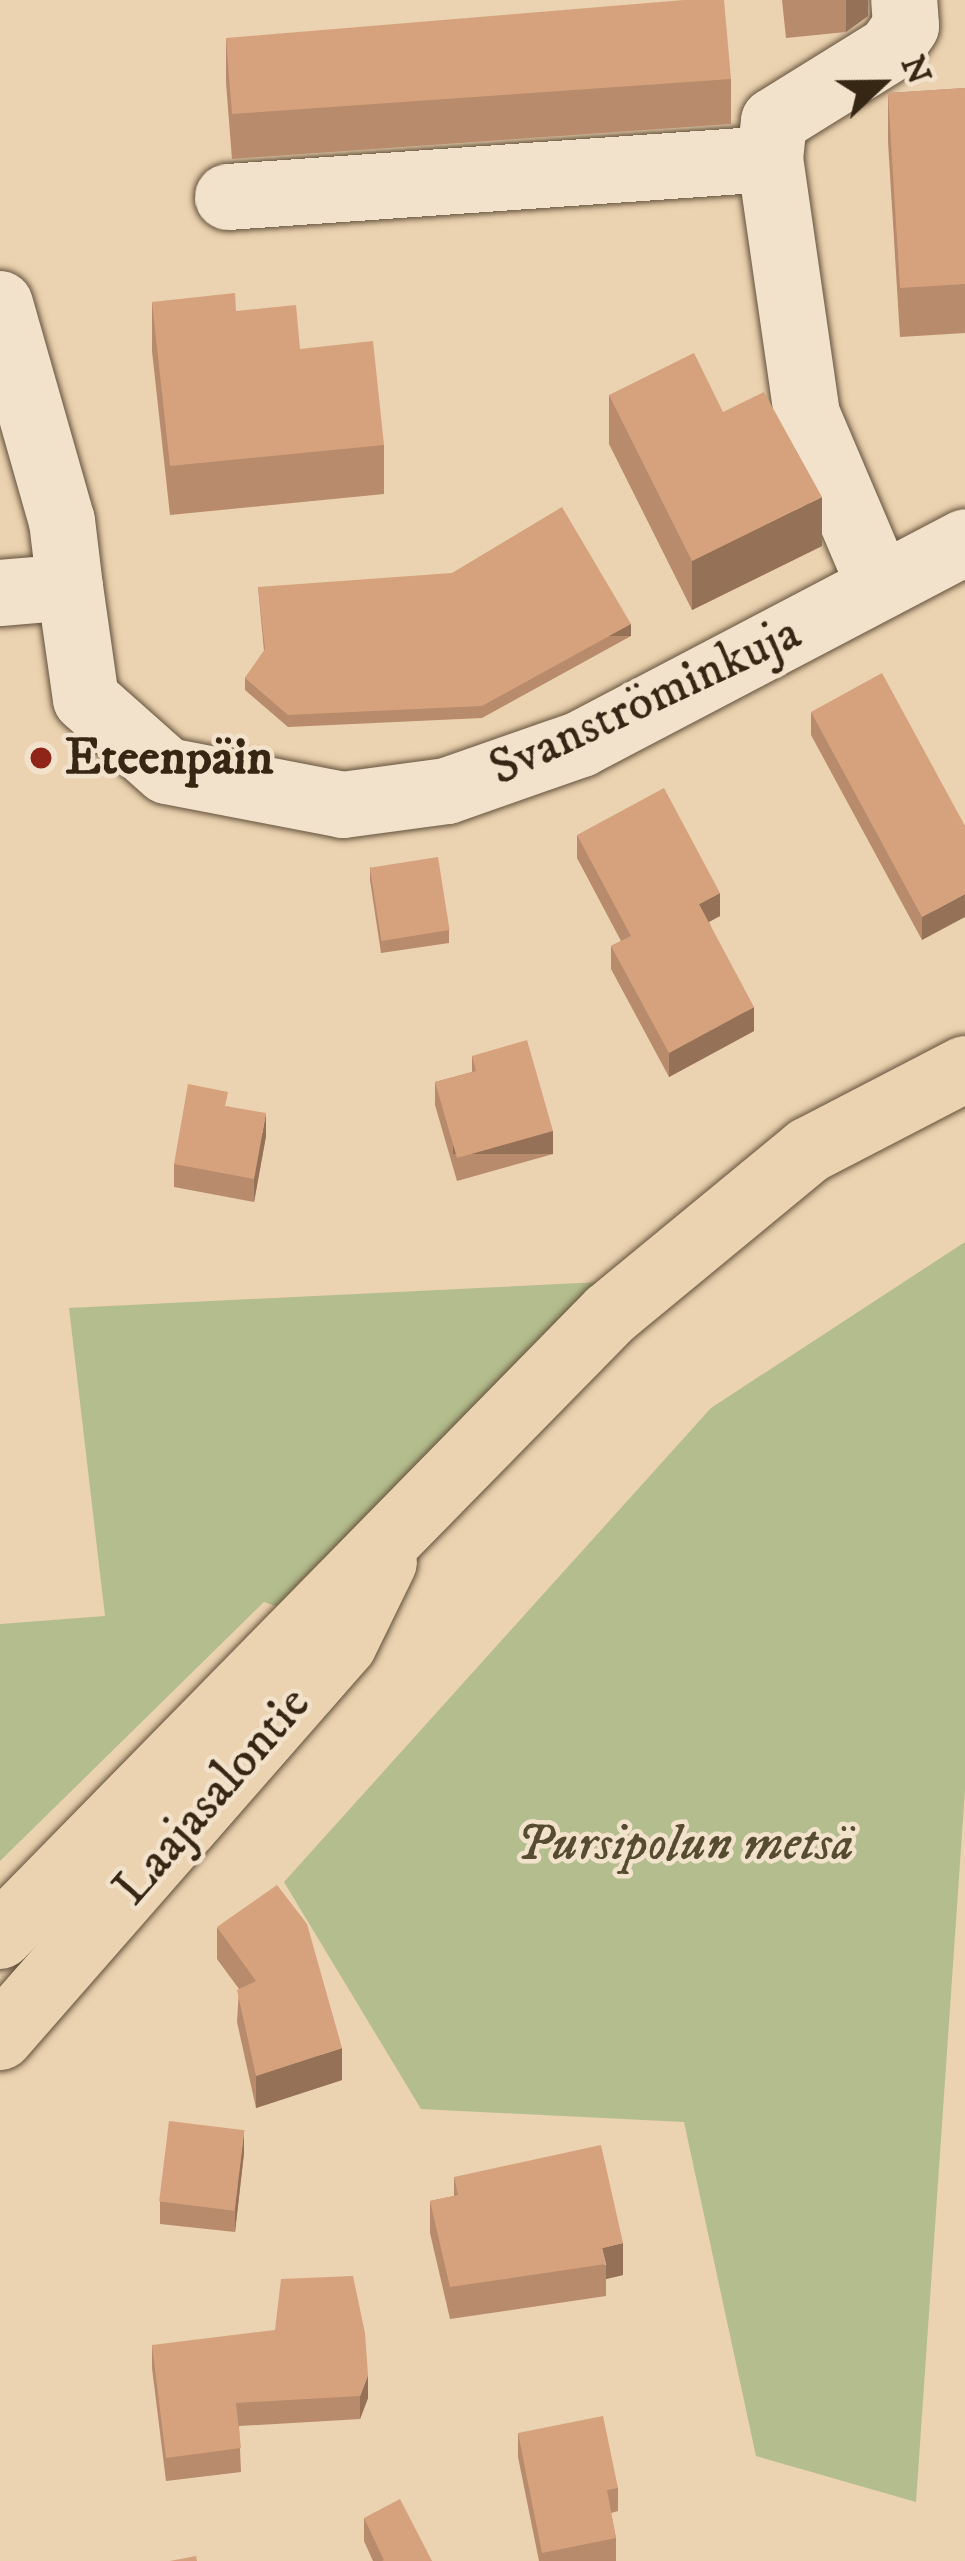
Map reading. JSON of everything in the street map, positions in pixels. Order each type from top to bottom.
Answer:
[{"type":"main road","name":"Laajasalontie","points":[[0,1936],[396,1538],[610,1314],[725,1226],[809,1150],[965,1069]]},
{"type":"main road","name":"Laajasalontie","points":[[725,1226],[965,1114]]},
{"type":"main road","name":"Laajasalontie","points":[[0,2037],[344,1644],[396,1538]]},
{"type":"street","points":[[880,586],[808,415],[770,159],[774,121],[890,50],[906,26],[904,0]]},
{"type":"street","points":[[228,197],[770,159]]},
{"type":"street","points":[[0,304],[62,520],[70,587],[0,593]]},
{"type":"street","name":"Svanströminkuja","points":[[70,587],[86,699],[167,771],[344,806],[447,791],[581,744],[965,542]]},
{"type":"green space","name":"Pursipolun metsä","points":[[965,1242],[965,1790],[916,2502],[756,2456],[684,2122],[421,2109],[284,1882],[711,1408]]},
{"type":"green space","points":[[601,1282],[284,1609],[264,1602],[0,1861],[0,1624],[105,1616],[69,1308]]},
{"type":"building","points":[[724,0],[731,79],[232,114],[226,38]]},
{"type":"building","points":[[965,88],[965,284],[900,288],[888,93]]},
{"type":"building","points":[[235,293],[236,311],[296,305],[300,349],[373,341],[384,445],[170,466],[152,302]]},
{"type":"building","points":[[694,353],[723,412],[764,392],[822,497],[692,561],[609,395]]},
{"type":"building","points":[[562,507],[631,624],[482,706],[288,715],[245,678],[265,649],[258,587],[452,573]]},
{"type":"building","points":[[882,673],[965,826],[965,894],[922,917],[811,712]]},
{"type":"building","points":[[664,788],[720,893],[699,904],[754,1007],[669,1053],[611,946],[631,936],[577,835]]},
{"type":"building","points":[[438,857],[450,930],[381,941],[370,868]]},
{"type":"building","points":[[527,1040],[553,1131],[457,1158],[435,1082],[476,1071],[472,1056]]},
{"type":"building","points":[[188,1084],[228,1092],[225,1106],[266,1113],[254,1179],[174,1164]]},
{"type":"building","points":[[277,1885],[307,1924],[342,2048],[256,2076],[237,1990],[256,1981],[217,1927]]},
{"type":"building","points":[[169,2121],[244,2130],[235,2211],[159,2201]]},
{"type":"building","points":[[601,2145],[623,2243],[602,2248],[606,2264],[450,2287],[430,2201],[458,2195],[454,2177]]},
{"type":"building","points":[[353,2276],[368,2375],[360,2396],[236,2403],[241,2448],[166,2458],[152,2345],[275,2330],[281,2279]]},
{"type":"building","points":[[603,2416],[618,2488],[607,2490],[616,2538],[542,2553],[518,2433]]},
{"type":"building","points":[[400,2499],[432,2561],[382,2561],[364,2518]]},
{"type":"place","name":"Eteenpäin","points":[[41,758]]}]
